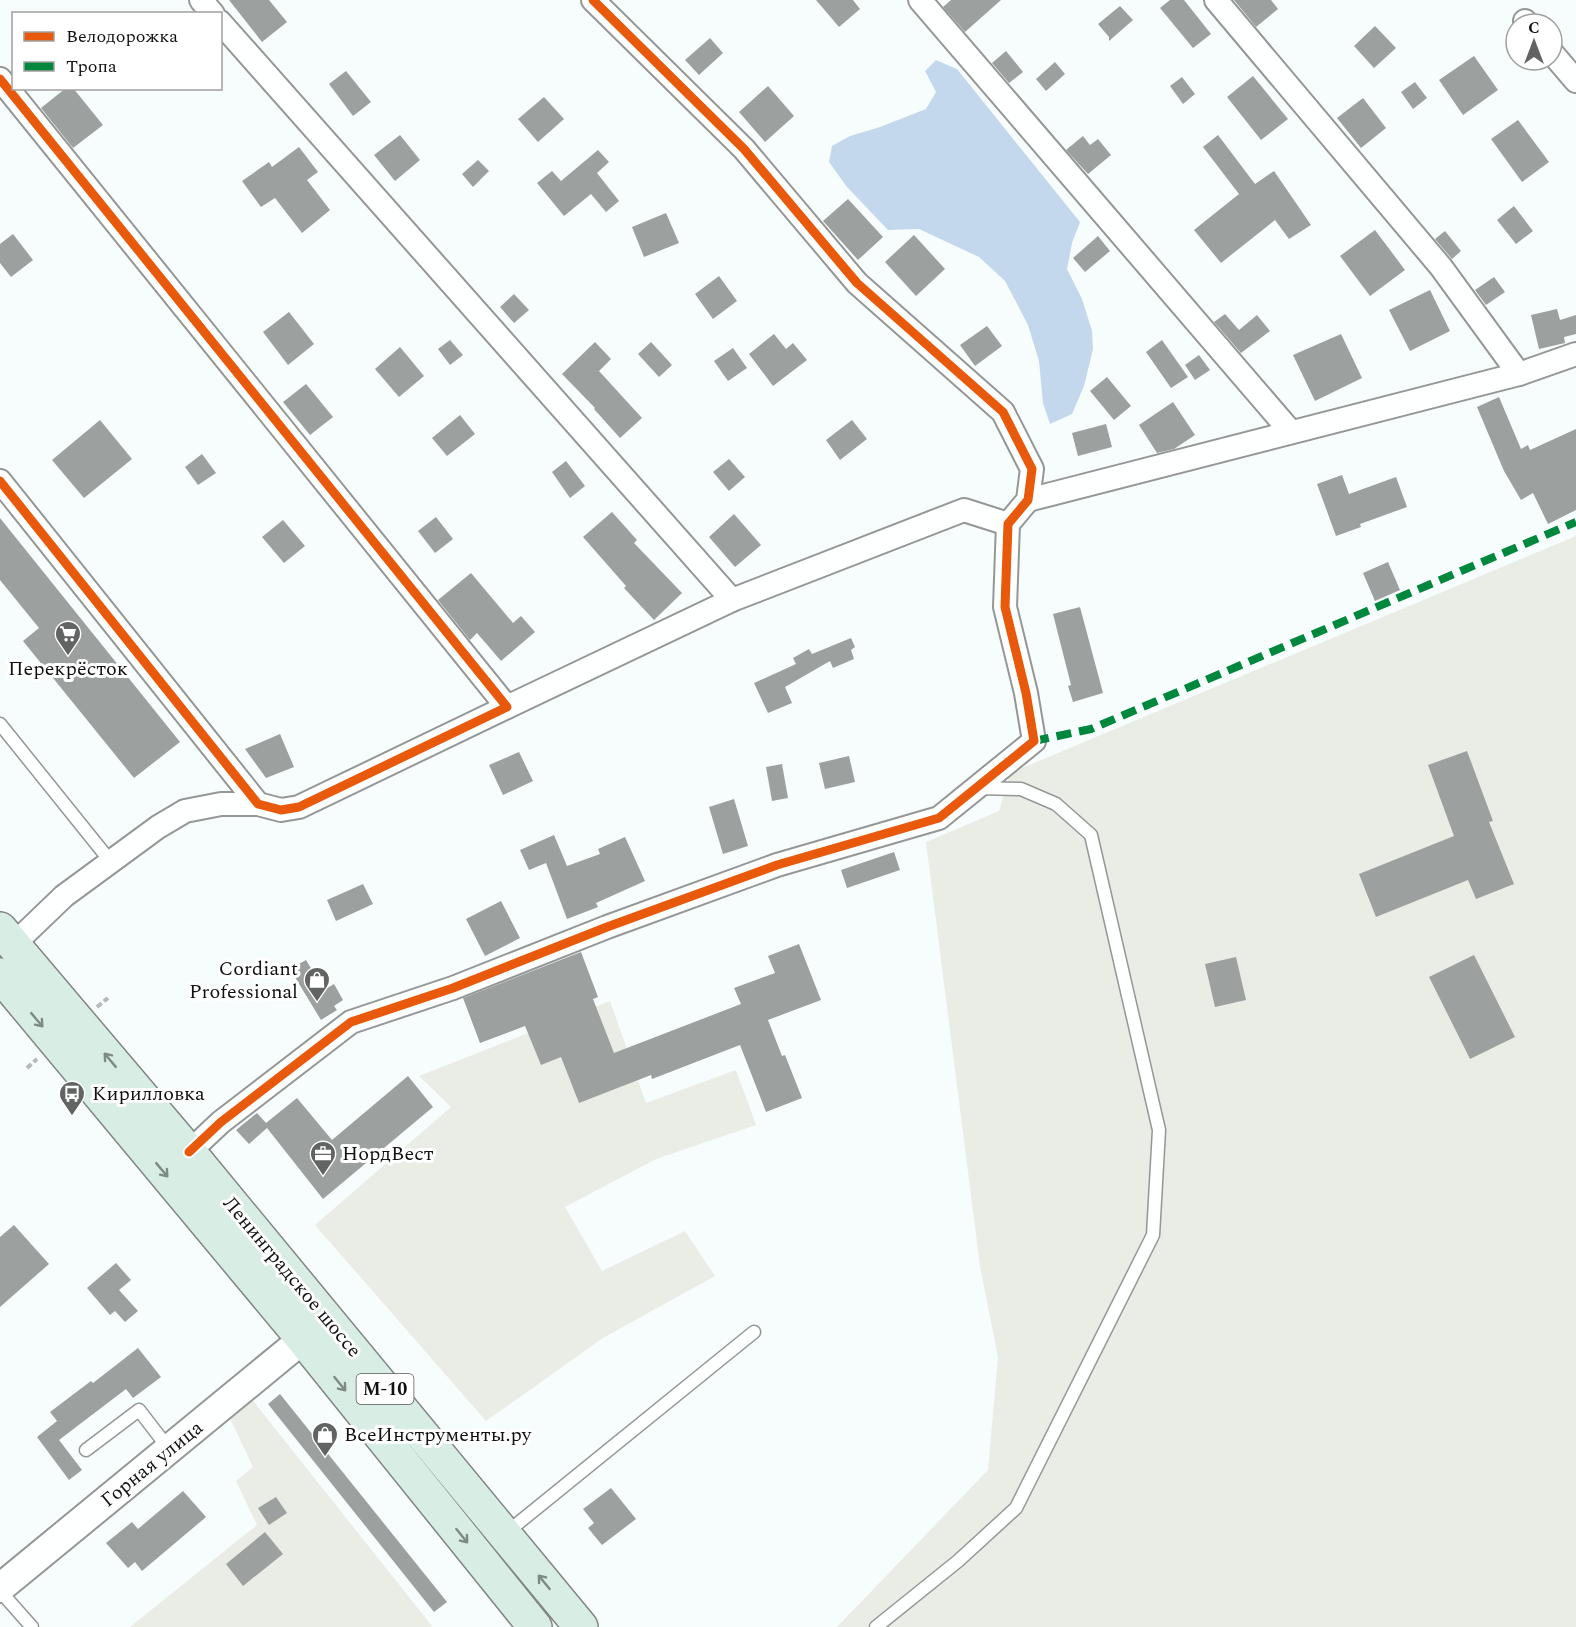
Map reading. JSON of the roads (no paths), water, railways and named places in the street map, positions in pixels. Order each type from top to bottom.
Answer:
[{"type":"highway","name":"Ленинградское шоссе","points":[[7,937],[189,1152],[581,1627]]},
{"type":"highway","name":"Ленинградское шоссе","points":[[0,975],[303,1339],[535,1627]]},
{"type":"street","points":[[201,0],[211,12]]},
{"type":"street","points":[[189,1152],[221,1122],[351,1022],[453,988],[607,927],[777,865],[939,818],[1034,741],[1026,693],[1005,607],[1008,524],[1028,500],[1032,469],[1003,412],[856,283],[744,149],[593,0]]},
{"type":"street","points":[[920,0],[1291,432]]},
{"type":"street","points":[[1216,0],[1441,267],[1519,374]]},
{"type":"street","points":[[222,24],[732,600]]},
{"type":"street","points":[[1564,67],[1576,81]]},
{"type":"street","points":[[0,79],[507,707]]},
{"type":"street","points":[[1028,500],[1519,374],[1576,354]]},
{"type":"street","points":[[0,482],[258,804]]},
{"type":"street","points":[[7,937],[158,827],[185,811],[221,804],[258,804],[281,810],[299,807],[732,600],[964,510],[1008,524]]},
{"type":"street","name":"Горная улица","points":[[0,1590],[303,1339]]},
{"type":"lane","points":[[0,724],[111,862]]},
{"type":"lane","points":[[876,1627],[958,1561],[1016,1508],[1153,1235],[1159,1130],[1091,835],[1056,804],[1021,789],[977,788]]},
{"type":"lane","points":[[506,1534],[754,1332]]},
{"type":"lane","points":[[86,1450],[139,1410],[169,1449]]},
{"type":"lane","points":[[0,1590],[32,1627]]},
{"type":"place","name":"Перекрёсток","points":[[68,657]]},
{"type":"place","name":"Cordiant Professional","points":[[317,1003]]},
{"type":"place","name":"Кирилловка","points":[[72,1117]]},
{"type":"place","name":"НордВест","points":[[323,1177]]},
{"type":"place","name":"ВсеИнструменты.ру","points":[[325,1458]]}]
